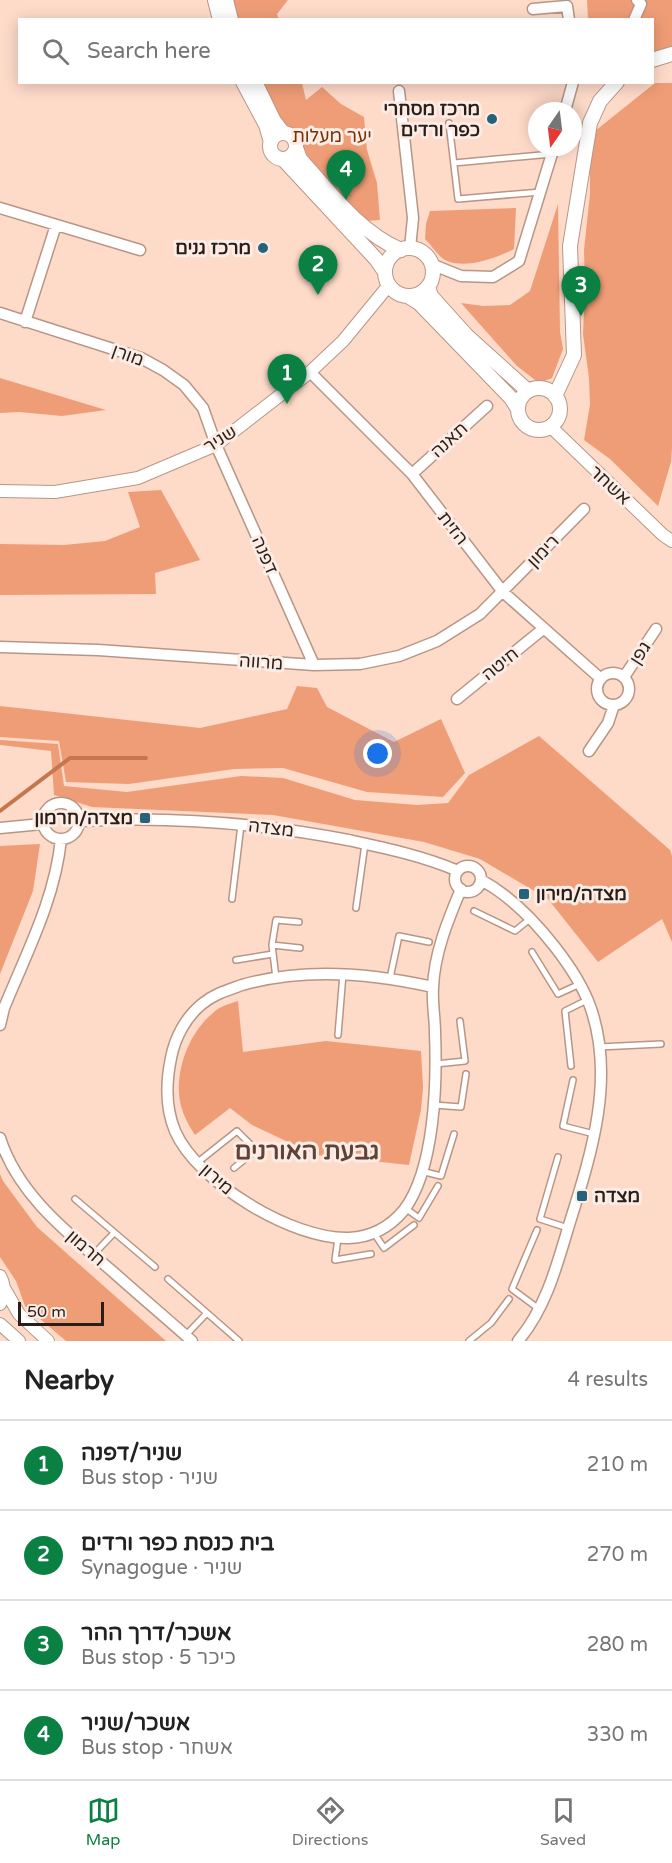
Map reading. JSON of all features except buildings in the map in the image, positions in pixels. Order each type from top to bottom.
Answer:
[{"type":"main road","points":[[215,0],[220,18]]},
{"type":"main road","points":[[226,0],[230,18]]},
{"type":"main road","points":[[654,59],[672,54]]},
{"type":"main road","points":[[244,84],[266,125],[271,142]]},
{"type":"main road","points":[[256,84],[274,121],[283,134],[294,139],[300,159],[357,221],[389,245],[419,250],[426,256],[433,272],[428,287],[422,292],[408,296]]},
{"type":"main road","points":[[555,396],[574,355],[570,246],[590,123],[600,101],[614,84]]},
{"type":"main road","points":[[283,134],[274,137],[271,142],[270,149],[275,157],[283,159],[292,156],[296,148]]},
{"type":"main road","points":[[283,159],[376,259],[394,291],[419,303],[511,398],[522,421],[532,429],[545,429],[556,422],[560,409],[555,396],[539,388],[528,391],[521,399],[518,409]]},
{"type":"main road","points":[[387,279],[389,259],[393,254],[405,249]]},
{"type":"main road","points":[[428,287],[431,296],[467,336],[528,391]]},
{"type":"street","points":[[635,18],[641,4],[637,0]]},
{"type":"street","points":[[533,9],[567,6],[569,18]]},
{"type":"street","points":[[567,102],[572,84]]},
{"type":"street","points":[[399,91],[413,218],[405,249]]},
{"type":"street","points":[[431,264],[461,276],[493,278],[519,261],[552,156]]},
{"type":"street","points":[[0,208],[140,250]]},
{"type":"street","points":[[25,322],[56,225]]},
{"type":"street","name":"שניר","points":[[0,491],[55,492],[138,478],[216,445],[310,372],[343,341],[387,279]]},
{"type":"street","name":"מורן","points":[[0,314],[141,358],[164,370],[184,385],[203,408],[216,445]]},
{"type":"street","name":"הזית","points":[[310,372],[412,474],[503,592],[601,679]]},
{"type":"street","name":"תאנה","points":[[412,474],[487,406]]},
{"type":"street","name":"אשחר","points":[[550,426],[672,542]]},
{"type":"street","name":"דפנה","points":[[216,445],[314,666]]},
{"type":"street","name":"רימון","points":[[503,592],[584,509]]},
{"type":"street","name":"מרווה","points":[[0,647],[98,650],[314,666],[360,664],[399,657],[437,641],[480,614],[503,592]]},
{"type":"street","name":"חיטה","points":[[457,699],[543,629]]},
{"type":"street","name":"גפן","points":[[624,677],[656,629]]},
{"type":"street","points":[[612,673],[624,677],[628,684],[627,697],[622,703],[614,705],[603,701],[599,696],[598,685],[601,679],[612,673]]},
{"type":"street","points":[[589,752],[608,723],[614,705]]},
{"type":"street","points":[[62,802],[76,810],[79,821],[74,834],[61,839],[49,834],[42,824],[47,808],[62,802]]},
{"type":"street","name":"מצדה","points":[[79,821],[159,819],[299,832],[405,853],[458,871]]},
{"type":"street","points":[[0,828],[42,824]]},
{"type":"street","points":[[0,1025],[4,1008],[50,897],[61,839]]},
{"type":"street","points":[[471,866],[480,873],[481,880],[475,890],[468,891],[460,889],[455,878],[458,871],[471,866]]},
{"type":"street","points":[[481,880],[503,893],[531,918],[561,954],[587,1000],[597,1034],[601,1063],[600,1092],[594,1134],[583,1180],[552,1278],[539,1309],[518,1341]]},
{"type":"street","name":"מירון","points":[[433,987],[390,978],[304,975],[250,983],[220,993],[203,1003],[190,1016],[172,1049],[167,1075],[167,1103],[176,1133],[198,1162],[218,1183],[256,1209],[314,1233],[338,1238],[362,1237],[374,1233],[395,1219],[405,1209],[413,1195],[432,1123],[436,1064],[433,987],[441,944],[460,889]]},
{"type":"street","name":"חרמון","points":[[0,1138],[12,1167],[60,1226],[189,1338]]},
{"type":"street","points":[[0,1304],[3,1296],[2,1282]]},
{"type":"street","points":[[2,1282],[12,1305],[19,1314],[48,1341]]},
{"type":"street","points":[[0,1324],[19,1341]]},
{"type":"lane","points":[[449,123],[458,199],[541,192]]},
{"type":"lane","points":[[454,163],[528,154]]},
{"type":"lane","points":[[232,899],[241,825]]},
{"type":"lane","points":[[356,908],[365,844]]},
{"type":"lane","points":[[474,911],[515,931],[531,918]]},
{"type":"lane","points":[[276,978],[272,945],[276,920],[300,922]]},
{"type":"lane","points":[[390,978],[399,936],[429,942]]},
{"type":"lane","points":[[272,945],[300,948]]},
{"type":"lane","points":[[532,952],[558,994],[579,984]]},
{"type":"lane","points":[[236,960],[273,954]]},
{"type":"lane","points":[[338,1035],[343,975]]},
{"type":"lane","points":[[571,1066],[565,1011],[587,1000]]},
{"type":"lane","points":[[436,1064],[465,1061],[460,1021]]},
{"type":"lane","points":[[599,1047],[661,1044]]},
{"type":"lane","points":[[434,1105],[461,1107],[466,1074]]},
{"type":"lane","points":[[573,1080],[564,1126],[594,1134]]},
{"type":"lane","points":[[198,1162],[237,1131],[256,1150],[234,1168]]},
{"type":"lane","points":[[421,1171],[441,1176],[454,1134]]},
{"type":"lane","points":[[558,1157],[540,1219],[568,1228]]},
{"type":"lane","points":[[405,1209],[419,1218],[438,1186]]},
{"type":"lane","points":[[75,1199],[155,1267]]},
{"type":"lane","points":[[374,1233],[384,1248],[414,1226]]},
{"type":"lane","points":[[537,1230],[512,1289],[539,1309]]},
{"type":"lane","points":[[93,1255],[114,1233]]},
{"type":"lane","points":[[338,1238],[335,1260],[371,1254]]},
{"type":"lane","points":[[168,1280],[239,1341]]},
{"type":"lane","points":[[469,1341],[492,1323],[509,1299]]},
{"type":"lane","points":[[189,1338],[207,1313]]},
{"type":"green space","points":[[232,0],[288,0],[277,14],[278,18],[235,18]]},
{"type":"green space","points":[[587,0],[672,0],[672,47],[654,53],[654,18],[588,18]]},
{"type":"green space","points":[[672,83],[672,448],[671,462],[658,506],[610,459],[584,440],[590,405],[583,334],[584,250],[590,194],[590,135],[654,84]]},
{"type":"green space","name":"יער מעלות","points":[[260,84],[302,84],[306,100],[322,87],[341,104],[364,117],[367,150],[377,183],[380,220],[367,221],[353,212],[283,125]]},
{"type":"green space","points":[[558,204],[560,332],[563,349],[552,378],[539,383],[517,366],[461,303],[483,306],[510,305],[530,291]]},
{"type":"green space","points":[[516,208],[514,249],[490,259],[462,264],[453,263],[442,258],[425,239],[430,211]]},
{"type":"green space","points":[[0,378],[106,410],[62,416],[19,412],[0,413]]},
{"type":"green space","points":[[161,490],[200,560],[155,573],[156,594],[0,595],[0,544],[64,545],[105,541],[140,527],[128,492]]},
{"type":"green space","points":[[297,686],[317,688],[327,707],[394,742],[441,719],[465,773],[443,797],[367,792],[283,768],[234,769],[129,784],[66,782],[59,741],[0,737],[0,706],[200,728],[287,709]]},
{"type":"green space","points":[[539,736],[670,850],[672,856],[672,942],[662,919],[598,962],[548,899],[480,859],[424,842],[273,815],[92,807],[54,795],[51,751],[0,745],[0,740],[58,744],[64,786],[127,792],[241,776],[283,778],[355,800],[417,805],[448,803],[469,775]]},
{"type":"green space","points":[[40,844],[33,891],[0,974],[0,846]]},
{"type":"green space","points":[[238,1001],[243,1052],[326,1041],[421,1051],[423,1087],[421,1110],[409,1165],[316,1155],[252,1125],[230,1108],[195,1135],[184,1114],[179,1094],[181,1068],[185,1055],[204,1021],[219,1009]]},
{"type":"green space","points":[[0,1174],[37,1227],[166,1341],[66,1341],[25,1306],[16,1281],[0,1257]]},
{"type":"waterway","points":[[0,811],[70,758],[146,758]]},
{"type":"place","name":"מרכז מסחרי כפר ורדים","points":[[492,119]]},
{"type":"place","name":"אשכר/שניר","points":[[346,200]]},
{"type":"place","name":"מרכז גנים","points":[[263,248]]},
{"type":"place","name":"בית כנסת כפר ורדים","points":[[318,295]]},
{"type":"place","name":"אשכר/דרך ההר","points":[[581,316]]},
{"type":"place","name":"שניר/דפנה","points":[[287,404]]},
{"type":"place","name":"מצדה/חרמון","points":[[145,818]]},
{"type":"place","name":"מצדה/מירון","points":[[524,894]]},
{"type":"place","name":"מצדה","points":[[582,1196]]},
{"type":"district","name":"גבעת האורנים","points":[[307,1151]]}]
